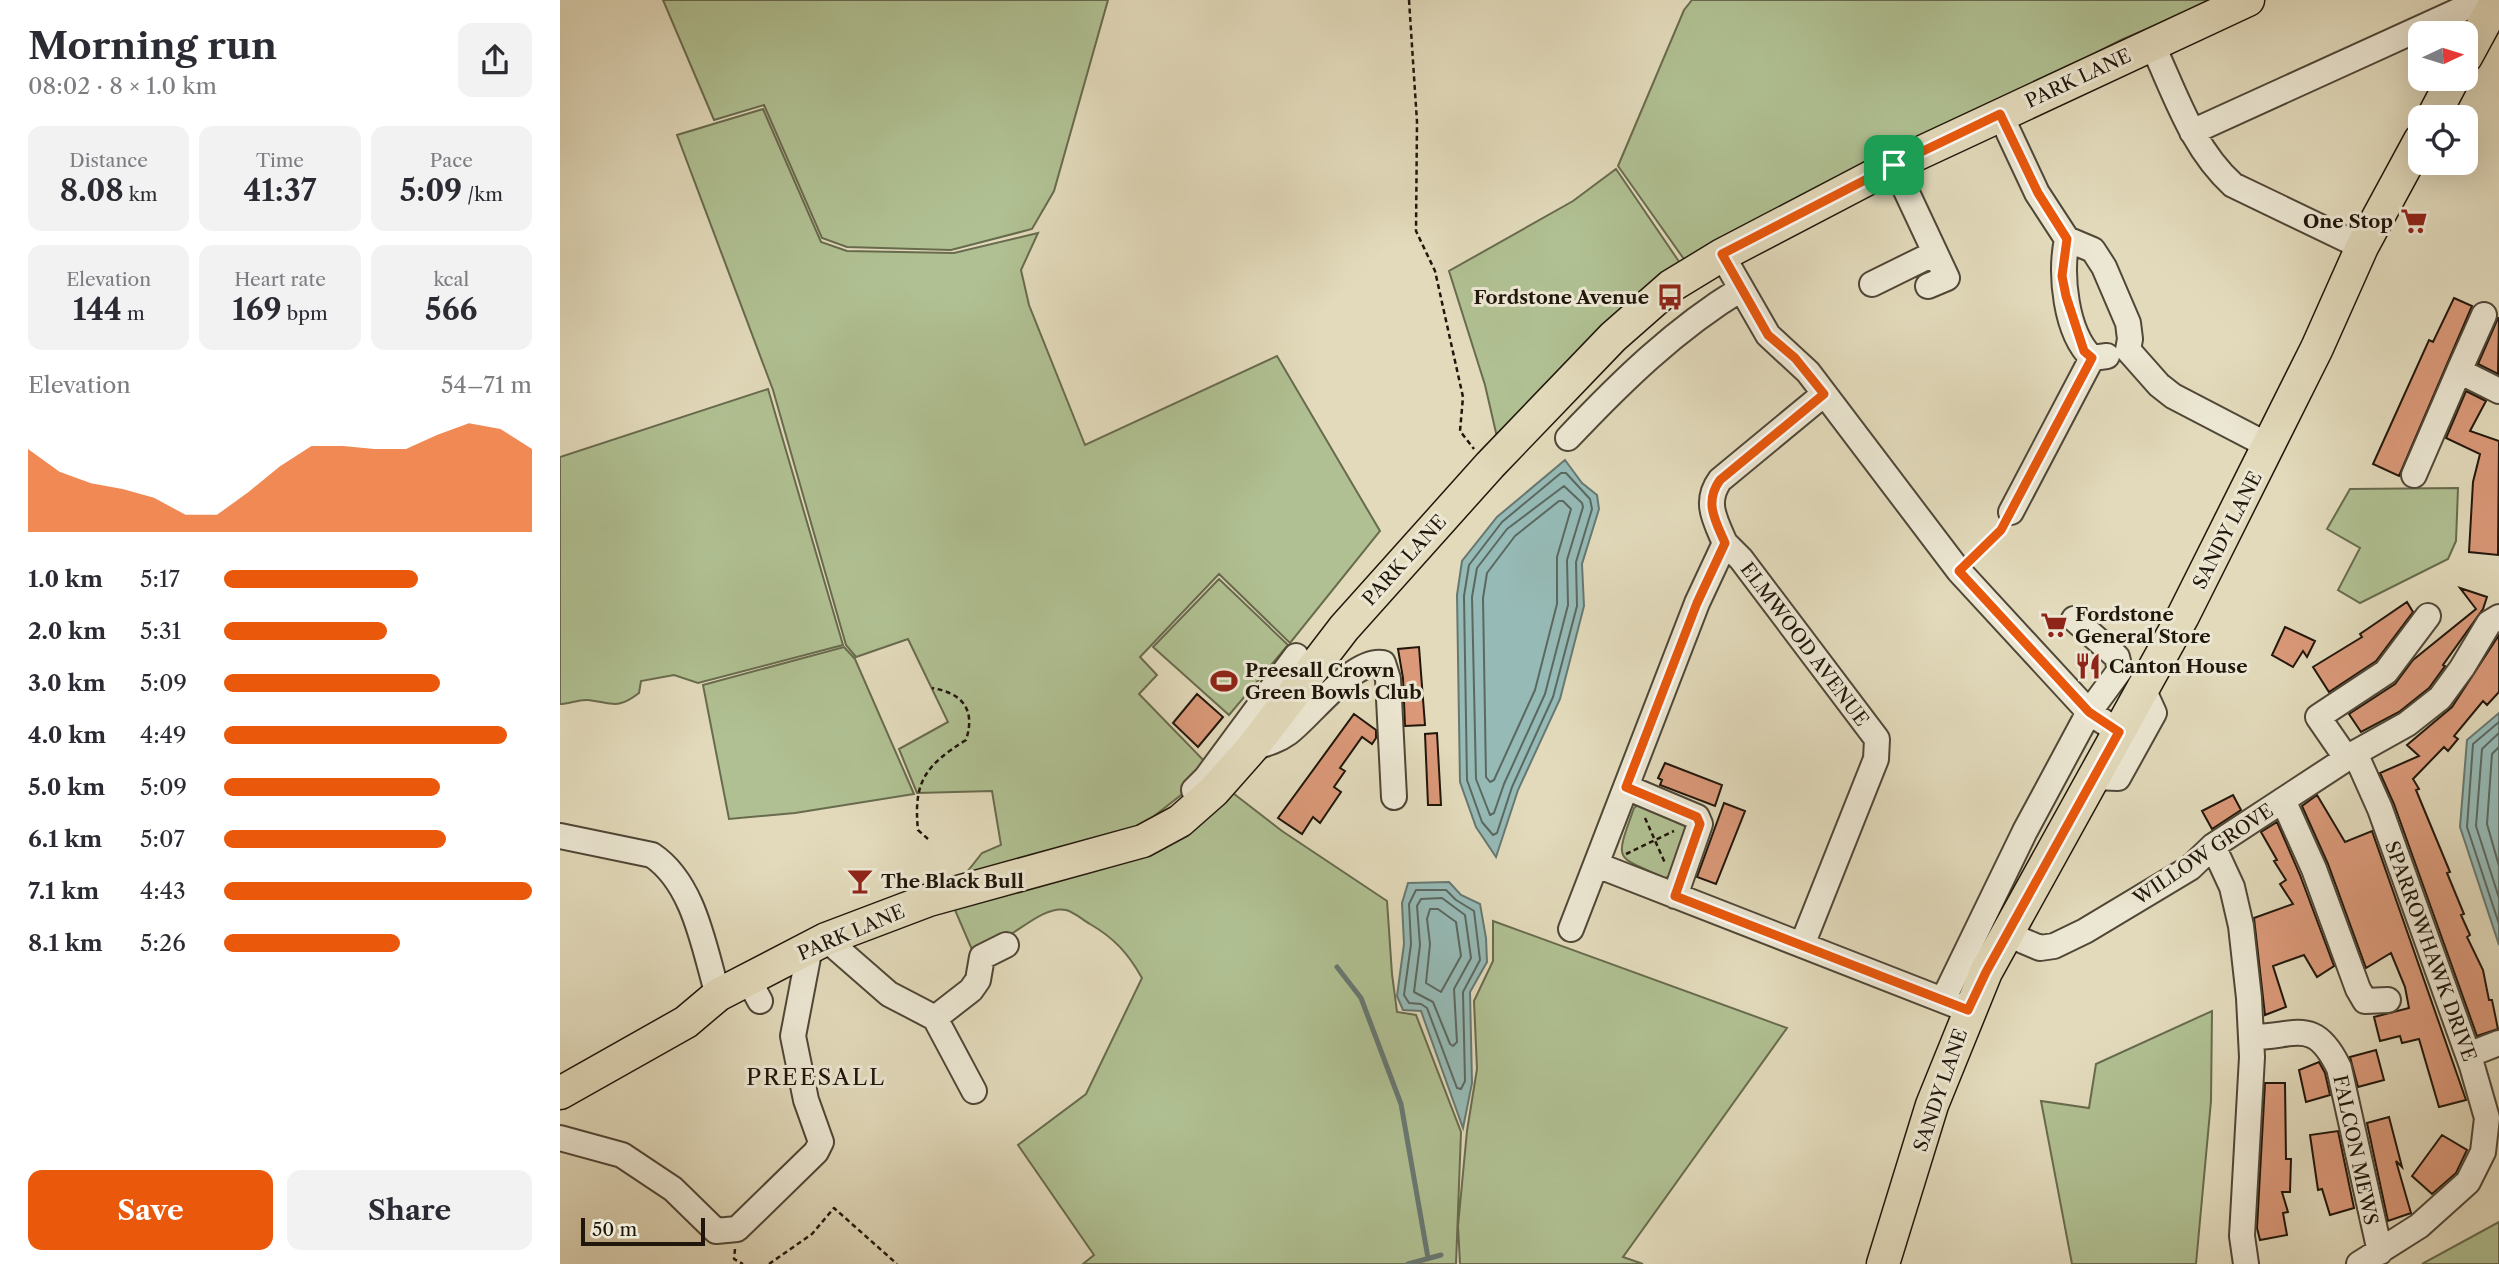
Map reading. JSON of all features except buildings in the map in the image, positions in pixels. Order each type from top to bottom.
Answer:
[{"type":"main road","name":"PARK LANE","points":[[560,1093],[686,1022],[718,995],[754,990],[818,943],[929,900],[1131,845],[1180,821],[1214,791],[1252,748],[1344,628],[1549,401],[1653,300],[1722,254],[1894,165],[2248,0]]},
{"type":"main road","points":[[2478,38],[2497,0]]},
{"type":"main road","name":"SANDY LANE","points":[[1883,1264],[1932,1105],[1956,1005],[2007,934],[2144,691],[2269,446],[2362,247],[2408,162]]},
{"type":"street","points":[[2192,131],[2488,22]]},
{"type":"street","points":[[2152,44],[2192,131],[2216,170],[2233,185],[2362,247]]},
{"type":"street","points":[[2000,114],[2038,193],[2067,239],[2093,250],[2104,267],[2128,323],[2130,339],[2127,350]]},
{"type":"street","points":[[1894,165],[1947,278],[1928,286]]},
{"type":"street","points":[[2067,239],[2062,276],[2066,296],[2084,351],[2092,358]]},
{"type":"street","points":[[1872,284],[1936,253]]},
{"type":"street","points":[[1722,254],[1768,335],[1795,358],[1959,571],[2089,712],[2119,732]]},
{"type":"street","points":[[1568,438],[1617,386],[1657,350],[1693,321],[1741,289]]},
{"type":"street","points":[[2414,475],[2484,315]]},
{"type":"street","points":[[2011,512],[2092,358],[2127,350]]},
{"type":"street","points":[[2127,350],[2159,385],[2173,396],[2269,446]]},
{"type":"street","points":[[2459,371],[2499,391]]},
{"type":"street","points":[[1571,929],[1697,603],[1725,543],[1710,504],[1712,491],[1720,480],[1824,394]]},
{"type":"street","name":"ELMWOOD AVENUE","points":[[1725,543],[1741,559],[1877,739],[1876,758],[1802,945]]},
{"type":"street","name":"SPARROWHAWK DRIVE","points":[[2369,1258],[2420,1227],[2468,1182],[2483,1152],[2487,1118],[2468,1055],[2380,809],[2351,756],[2318,717],[2386,672],[2428,616]]},
{"type":"street","name":"WILLOW GROVE","points":[[2007,934],[2040,948],[2054,946],[2085,931],[2190,868],[2213,846],[2351,756],[2407,724],[2440,698],[2489,623],[2499,617]]},
{"type":"street","name":"SANDY LANE","points":[[1956,1005],[2025,831],[2089,712],[2118,676],[2120,662],[2074,619]]},
{"type":"street","points":[[1131,845],[1141,830],[1184,799],[1206,778],[1296,656]]},
{"type":"street","points":[[1252,748],[1277,740],[1289,732],[1334,689],[1367,665],[1373,662],[1383,663],[1388,679],[1394,797]]},
{"type":"street","points":[[2094,777],[2118,778],[2154,713],[2144,691]]},
{"type":"street","points":[[1626,787],[1697,817],[1700,824],[1675,896]]},
{"type":"street","points":[[2283,800],[2314,869],[2358,989],[2365,1001],[2388,1000]]},
{"type":"street","points":[[560,836],[652,855],[661,861],[694,914],[718,995]]},
{"type":"street","points":[[2213,846],[2232,887],[2241,926],[2251,1037],[2242,1236],[2246,1264]]},
{"type":"street","points":[[1597,865],[1956,1005]]},
{"type":"street","points":[[560,1138],[622,1155],[673,1189],[716,1230],[737,1229],[816,1152],[821,1142],[806,1100],[793,1036],[818,943],[889,994],[935,1018],[974,1091]]},
{"type":"street","points":[[935,1018],[971,990],[978,980],[982,957],[1006,945]]},
{"type":"street","name":"FALCON MEWS","points":[[2251,1037],[2302,1031],[2325,1044],[2333,1056],[2339,1068],[2369,1258]]},
{"type":"street","points":[[2468,1055],[2499,1043]]},
{"type":"path","points":[[1409,0],[1416,122],[1416,231],[1436,271],[1463,397],[1460,431]]},
{"type":"path","points":[[1959,571],[2001,530],[2011,512]]},
{"type":"path","points":[[928,839],[918,830],[917,793],[926,770],[941,756],[966,740],[970,720],[960,697],[951,691],[932,688]]},
{"type":"path","points":[[1644,817],[1665,864]]},
{"type":"path","points":[[1623,856],[1678,830]]},
{"type":"path","points":[[769,1264],[812,1234],[834,1208],[897,1264]]},
{"type":"green space","points":[[663,0],[1108,0],[1054,191],[1032,229],[951,250],[847,247],[822,238],[764,105],[714,120]]},
{"type":"green space","points":[[1692,0],[2214,0],[2121,40],[1686,262],[1618,166],[1684,10]]},
{"type":"green space","points":[[763,109],[821,242],[847,251],[954,253],[1038,233],[1021,270],[1029,305],[1085,445],[1277,356],[1380,531],[1290,643],[1219,574],[1140,657],[1157,675],[1139,694],[1211,768],[1140,827],[960,881],[982,853],[1001,845],[992,791],[917,793],[899,749],[948,722],[908,639],[856,657],[846,645],[773,390],[677,135]]},
{"type":"green space","points":[[1616,169],[1682,266],[1497,437],[1485,385],[1449,271],[1573,201]]},
{"type":"green space","points":[[768,389],[843,645],[698,683],[674,675],[641,681],[639,693],[625,702],[609,704],[585,700],[560,704],[560,457]]},
{"type":"green space","points":[[2458,488],[2456,541],[2448,559],[2360,603],[2338,590],[2360,548],[2327,529],[2350,489]]},
{"type":"green space","name":"Preesall Crown Green Bowls Club","points":[[1219,579],[1288,645],[1229,715],[1153,647]]},
{"type":"green space","points":[[844,647],[855,659],[914,794],[795,813],[729,819],[703,685]]},
{"type":"green space","points":[[1229,790],[1282,831],[1387,901],[1397,1012],[1416,1015],[1461,1132],[1456,1264],[1083,1264],[1094,1255],[1018,1145],[1086,1094],[1142,978],[1126,954],[1113,941],[1099,929],[1066,910],[1058,909],[1041,915],[1003,939],[973,952],[952,903]]},
{"type":"green space","points":[[1639,804],[1688,821],[1671,876],[1665,878],[1628,861],[1623,855],[1623,839],[1634,808]]},
{"type":"green space","points":[[1493,921],[1787,1028],[1623,1257],[1643,1264],[1460,1264],[1458,1226],[1467,1131],[1477,1069],[1474,1001],[1493,961]]},
{"type":"green space","points":[[2212,1011],[2211,1101],[2196,1264],[2072,1264],[2041,1101],[2089,1108],[2096,1064]]},
{"type":"green space","points":[[2499,1222],[2499,1264],[2422,1264]]},
{"type":"water","points":[[1565,460],[1582,483],[1597,495],[1599,509],[1582,564],[1584,606],[1560,699],[1518,790],[1496,857],[1476,827],[1460,782],[1457,595],[1462,561],[1497,517]]},
{"type":"water","points":[[2499,713],[2499,945],[2460,827],[2467,740]]},
{"type":"water","points":[[1449,882],[1461,895],[1480,904],[1486,938],[1487,962],[1470,992],[1472,1083],[1463,1128],[1421,1011],[1403,1010],[1397,996],[1404,944],[1402,903],[1408,883]]},
{"type":"waterway","points":[[1337,967],[1361,998],[1401,1104],[1428,1258]]},
{"type":"waterway","points":[[1408,1264],[1441,1255]]},
{"type":"place","name":"One Stop","points":[[2414,221]]},
{"type":"place","name":"Fordstone Avenue","points":[[1670,297]]},
{"type":"place","name":"Fordstone General Store","points":[[2054,625]]},
{"type":"place","name":"Canton House","points":[[2088,666]]},
{"type":"place","name":"Preesall Crown Green Bowls Club","points":[[1224,681]]},
{"type":"place","name":"The Black Bull","points":[[860,881]]},
{"type":"district","name":"PREESALL","points":[[816,1077]]},
{"type":"route","points":[[2000,114],[2038,193],[2067,239],[2062,276],[2066,296],[2084,351],[2092,358],[2001,530],[1959,571],[2089,712],[2119,732],[1986,972],[1968,1010],[1675,896],[1700,824],[1697,817],[1626,787],[1713,563],[1725,543],[1710,504],[1712,491],[1720,480],[1824,394],[1795,358],[1768,335],[1722,254],[1894,165],[2000,114]]}]
